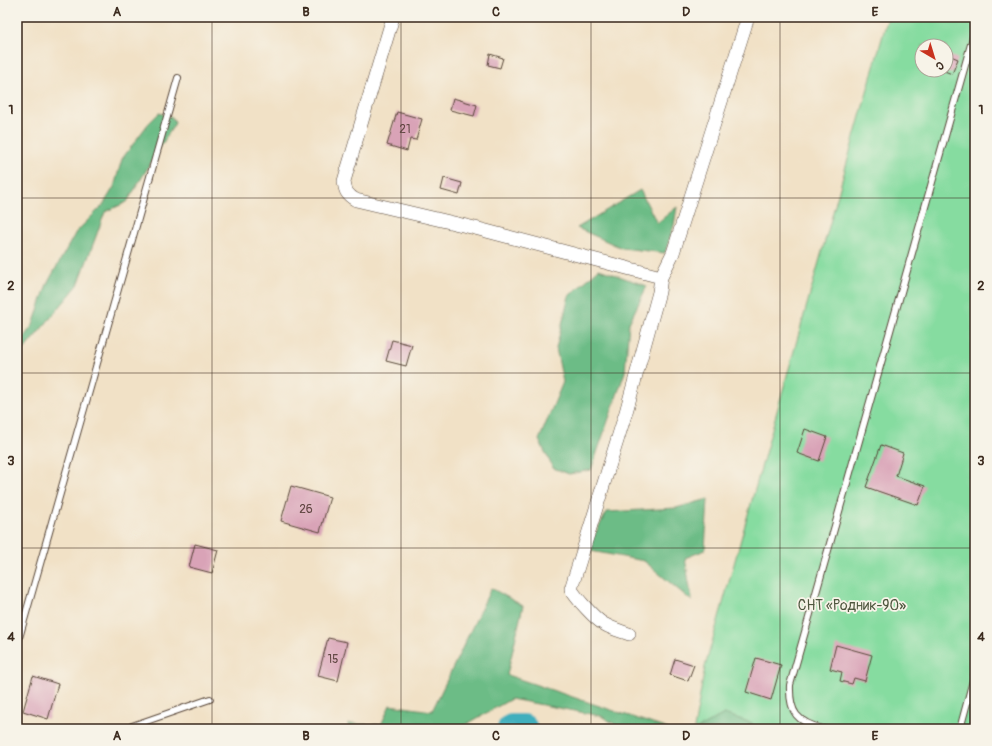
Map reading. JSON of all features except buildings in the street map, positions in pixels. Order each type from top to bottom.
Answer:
[{"type":"street","points":[[393,17],[344,182],[345,190],[349,196],[356,200],[475,228],[661,277]]},
{"type":"street","points":[[629,634],[604,624],[585,604],[577,599],[571,590],[626,412],[659,292],[661,277],[674,253],[748,17]]},
{"type":"lane","points":[[823,729],[807,724],[796,715],[790,704],[790,685],[975,30]]},
{"type":"lane","points":[[17,645],[178,78]]},
{"type":"lane","points":[[960,729],[975,673]]},
{"type":"lane","points":[[130,729],[132,726],[210,698]]},
{"type":"green space","name":"СНТ «Родник-90»","points":[[888,17],[975,17],[975,729],[694,729],[705,667]]},
{"type":"green space","points":[[159,113],[172,117],[175,123],[127,202],[105,212],[78,285],[17,358],[17,346],[33,325],[47,284],[76,232],[103,205],[114,187],[122,159],[148,124]]},
{"type":"green space","points":[[640,190],[657,223],[677,207],[674,225],[665,253],[622,248],[577,228]]},
{"type":"green space","points":[[599,269],[647,286],[629,323],[625,372],[591,470],[569,474],[553,468],[539,440],[563,382],[556,348],[569,296]]},
{"type":"green space","points":[[708,499],[705,550],[685,558],[692,601],[644,561],[586,550],[607,512],[676,508]]},
{"type":"green space","points":[[491,588],[523,606],[507,675],[668,729],[623,729],[601,716],[511,699],[458,729],[349,729],[348,724],[381,725],[390,705],[432,711]]},
{"type":"green space","points":[[724,714],[752,723],[753,729],[697,729]]},
{"type":"waterway","points":[[512,729],[523,729]]}]
